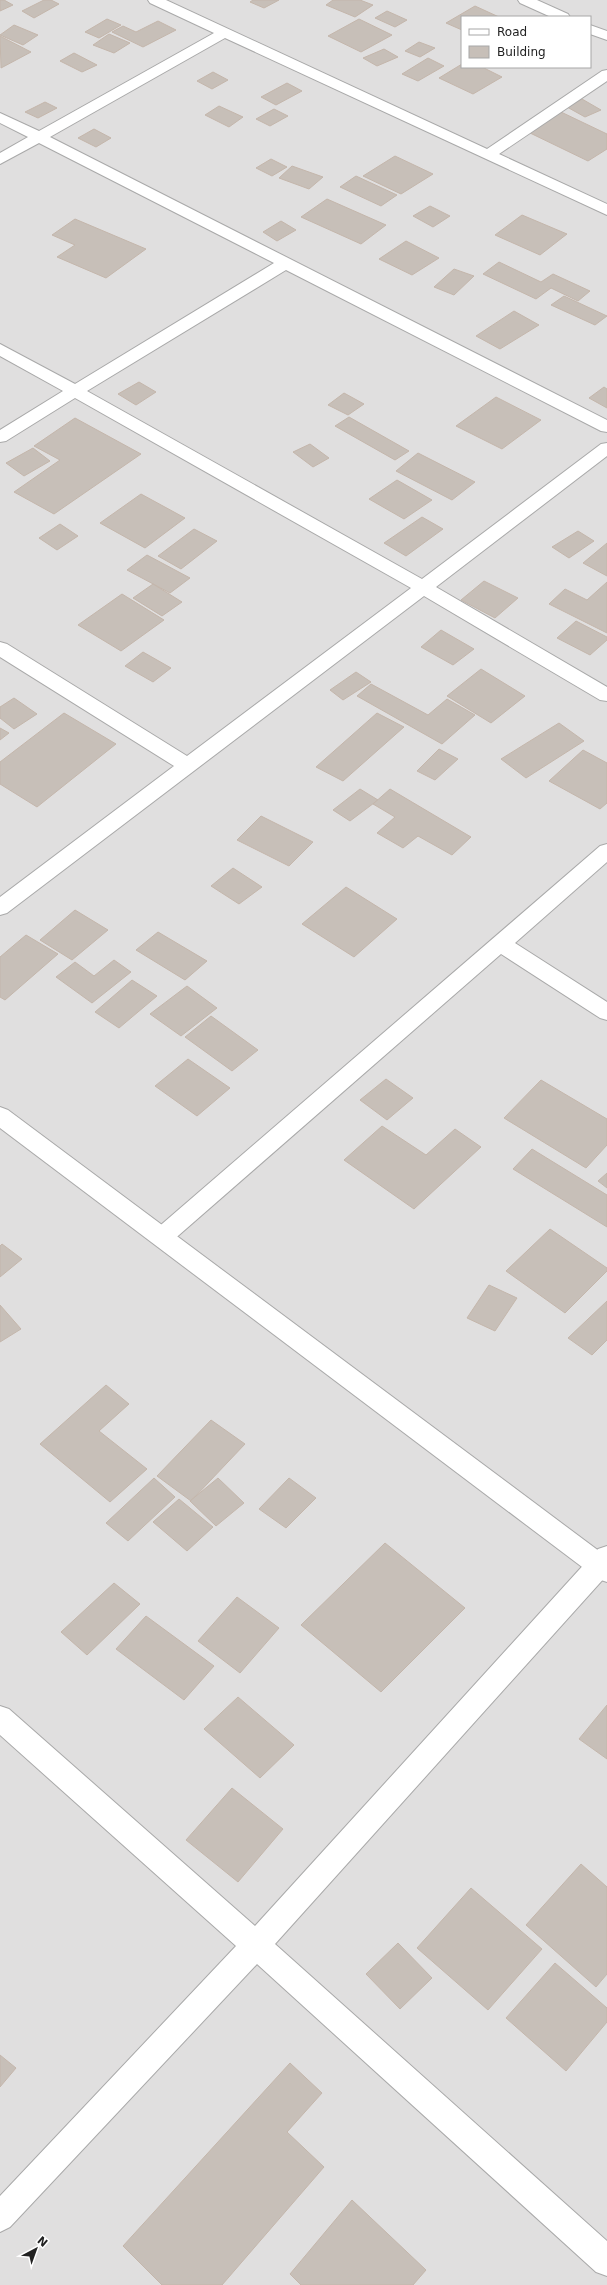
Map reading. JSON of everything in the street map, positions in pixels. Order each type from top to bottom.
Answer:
[{"type":"street","points":[[155,0],[607,210]]},
{"type":"street","points":[[525,0],[561,16]]},
{"type":"street","points":[[591,29],[607,36]]},
{"type":"street","points":[[0,159],[224,33]]},
{"type":"street","points":[[489,154],[607,74]]},
{"type":"street","points":[[0,117],[38,138],[607,427]]},
{"type":"street","points":[[0,437],[286,263]]},
{"type":"street","points":[[0,349],[76,390],[424,587],[607,695]]},
{"type":"street","points":[[0,908],[186,765],[607,448]]},
{"type":"street","points":[[0,648],[186,765]]},
{"type":"street","points":[[163,1236],[607,851]]},
{"type":"street","points":[[501,944],[607,1012]]},
{"type":"street","points":[[0,1116],[604,1564],[256,1945],[0,2217]]},
{"type":"street","points":[[0,1718],[256,1945],[607,2261]]},
{"type":"shaded area","points":[[0,0],[607,0],[607,2285],[0,2285]]},
{"type":"building","points":[[0,0],[4,0],[13,5],[0,11]]},
{"type":"building","points":[[44,0],[51,0],[59,4],[34,18],[22,11]]},
{"type":"building","points":[[253,0],[279,0],[264,8],[250,2]]},
{"type":"building","points":[[333,0],[360,0],[373,5],[355,17],[326,5]]},
{"type":"building","points":[[475,6],[497,16],[461,16],[461,30],[446,23]]},
{"type":"building","points":[[387,11],[407,20],[395,27],[375,18]]},
{"type":"building","points":[[107,19],[121,25],[99,38],[85,32]]},
{"type":"building","points":[[359,19],[392,35],[361,52],[328,36]]},
{"type":"building","points":[[158,21],[176,30],[143,47],[112,32],[123,26],[136,32]]},
{"type":"building","points":[[14,25],[38,35],[23,45],[0,35]]},
{"type":"building","points":[[109,34],[130,43],[114,53],[93,45]]},
{"type":"building","points":[[0,36],[31,52],[1,68]]},
{"type":"building","points":[[419,42],[435,48],[420,57],[405,51]]},
{"type":"building","points":[[384,49],[398,57],[377,66],[363,58]]},
{"type":"building","points":[[74,53],[97,65],[82,72],[60,61]]},
{"type":"building","points":[[428,58],[444,66],[418,81],[402,74]]},
{"type":"building","points":[[461,65],[461,68],[484,68],[502,77],[473,94],[439,78]]},
{"type":"building","points":[[213,72],[228,80],[212,89],[197,81]]},
{"type":"building","points":[[287,83],[302,91],[276,105],[261,97]]},
{"type":"building","points":[[582,99],[601,110],[585,117],[567,107]]},
{"type":"building","points":[[45,102],[57,108],[38,118],[25,112]]},
{"type":"building","points":[[219,106],[243,117],[229,127],[205,115]]},
{"type":"building","points":[[274,109],[288,116],[270,126],[256,119]]},
{"type":"building","points":[[561,112],[607,134],[607,149],[588,161],[528,132]]},
{"type":"building","points":[[94,129],[111,138],[96,147],[78,138]]},
{"type":"building","points":[[395,156],[433,174],[401,194],[363,176]]},
{"type":"building","points":[[271,159],[287,167],[272,176],[256,168]]},
{"type":"building","points":[[292,166],[323,177],[309,189],[279,178]]},
{"type":"building","points":[[356,176],[397,195],[381,206],[340,187]]},
{"type":"building","points":[[327,199],[386,225],[361,244],[301,217]]},
{"type":"building","points":[[430,206],[450,216],[433,227],[413,216]]},
{"type":"building","points":[[522,215],[567,234],[540,255],[495,235]]},
{"type":"building","points":[[75,219],[146,249],[106,278],[57,257],[75,245],[52,235]]},
{"type":"building","points":[[281,221],[296,230],[277,241],[263,232]]},
{"type":"building","points":[[406,241],[439,258],[412,275],[379,259]]},
{"type":"building","points":[[499,262],[541,282],[553,274],[590,291],[578,301],[551,288],[536,299],[483,274]]},
{"type":"building","points":[[454,269],[474,276],[454,295],[434,287]]},
{"type":"building","points":[[564,296],[607,316],[595,325],[551,305]]},
{"type":"building","points":[[514,311],[539,325],[500,349],[476,336]]},
{"type":"building","points":[[139,382],[156,392],[136,405],[118,394]]},
{"type":"building","points":[[604,387],[607,389],[607,408],[589,398]]},
{"type":"building","points":[[344,393],[364,404],[348,415],[328,405]]},
{"type":"building","points":[[496,397],[541,420],[502,449],[456,426]]},
{"type":"building","points":[[349,417],[409,451],[395,460],[335,426]]},
{"type":"building","points":[[75,418],[141,454],[54,514],[14,492],[60,460],[34,446]]},
{"type":"building","points":[[310,444],[329,458],[313,467],[293,452]]},
{"type":"building","points":[[33,448],[50,461],[24,476],[6,463]]},
{"type":"building","points":[[418,453],[475,482],[452,500],[396,471]]},
{"type":"building","points":[[397,480],[432,500],[404,519],[369,499]]},
{"type":"building","points":[[141,494],[185,518],[145,548],[100,523]]},
{"type":"building","points":[[422,517],[443,529],[406,556],[384,543]]},
{"type":"building","points":[[60,524],[78,536],[57,550],[39,538]]},
{"type":"building","points":[[194,529],[217,541],[181,569],[158,556]]},
{"type":"building","points":[[578,531],[594,541],[569,558],[552,547]]},
{"type":"building","points":[[607,543],[607,576],[583,563]]},
{"type":"building","points":[[147,555],[190,578],[170,593],[127,570]]},
{"type":"building","points":[[484,581],[518,598],[495,618],[461,600]]},
{"type":"building","points":[[607,582],[607,633],[549,604],[565,589],[587,600]]},
{"type":"building","points":[[153,584],[182,602],[162,616],[133,598]]},
{"type":"building","points":[[122,594],[164,620],[121,651],[78,625]]},
{"type":"building","points":[[576,621],[607,637],[607,640],[590,655],[557,638]]},
{"type":"building","points":[[441,630],[474,649],[453,665],[421,647]]},
{"type":"building","points":[[143,652],[171,668],[153,682],[125,666]]},
{"type":"building","points":[[481,669],[525,696],[491,723],[447,696]]},
{"type":"building","points":[[356,672],[371,682],[343,700],[330,690]]},
{"type":"building","points":[[371,684],[428,715],[447,699],[475,715],[442,744],[357,696]]},
{"type":"building","points":[[14,698],[37,714],[14,729],[0,718],[0,707]]},
{"type":"building","points":[[64,713],[116,744],[37,807],[0,784],[0,762]]},
{"type":"building","points":[[377,713],[404,727],[343,781],[316,767]]},
{"type":"building","points":[[559,723],[584,741],[526,778],[501,759]]},
{"type":"building","points":[[0,728],[9,733],[0,740]]},
{"type":"building","points":[[439,749],[458,759],[435,780],[417,771]]},
{"type":"building","points":[[583,750],[607,763],[607,803],[600,809],[549,781]]},
{"type":"building","points":[[360,789],[378,800],[350,821],[333,810]]},
{"type":"building","points":[[390,789],[471,837],[452,855],[418,836],[403,848],[377,833],[395,817],[373,804]]},
{"type":"building","points":[[261,816],[313,842],[289,866],[237,840]]},
{"type":"building","points":[[233,868],[262,887],[239,904],[211,886]]},
{"type":"building","points":[[346,887],[397,919],[354,957],[302,924]]},
{"type":"building","points":[[75,910],[108,930],[72,960],[40,940]]},
{"type":"building","points":[[158,932],[207,961],[185,980],[136,950]]},
{"type":"building","points":[[26,935],[58,954],[5,1000],[0,997],[0,957]]},
{"type":"building","points":[[114,960],[131,972],[92,1003],[56,977],[75,962],[94,976]]},
{"type":"building","points":[[132,980],[157,996],[119,1028],[95,1012]]},
{"type":"building","points":[[187,986],[217,1008],[181,1036],[150,1014]]},
{"type":"building","points":[[211,1016],[258,1050],[232,1071],[185,1037]]},
{"type":"building","points":[[188,1059],[230,1088],[197,1116],[155,1086]]},
{"type":"building","points":[[386,1079],[413,1098],[387,1120],[360,1100]]},
{"type":"building","points":[[541,1080],[607,1119],[607,1145],[586,1168],[504,1118]]},
{"type":"building","points":[[382,1126],[426,1155],[455,1129],[481,1147],[414,1209],[344,1160]]},
{"type":"building","points":[[532,1149],[607,1195],[607,1227],[513,1169]]},
{"type":"building","points":[[607,1173],[607,1188],[598,1181]]},
{"type":"building","points":[[550,1229],[607,1268],[607,1271],[565,1313],[506,1271]]},
{"type":"building","points":[[2,1244],[22,1259],[0,1277],[0,1246]]},
{"type":"building","points":[[489,1285],[517,1298],[495,1331],[467,1318]]},
{"type":"building","points":[[607,1301],[607,1340],[592,1355],[568,1338]]},
{"type":"building","points":[[0,1305],[21,1329],[0,1342]]},
{"type":"building","points":[[106,1385],[129,1404],[99,1431],[147,1469],[110,1502],[40,1444]]},
{"type":"building","points":[[211,1420],[245,1444],[191,1501],[157,1476]]},
{"type":"building","points":[[154,1478],[175,1497],[128,1541],[106,1523]]},
{"type":"building","points":[[218,1478],[244,1503],[216,1526],[190,1501]]},
{"type":"building","points":[[289,1478],[316,1498],[286,1528],[259,1509]]},
{"type":"building","points":[[179,1499],[213,1527],[187,1551],[153,1522]]},
{"type":"building","points":[[385,1543],[465,1608],[381,1692],[301,1625]]},
{"type":"building","points":[[114,1583],[140,1604],[87,1655],[61,1632]]},
{"type":"building","points":[[237,1597],[279,1628],[240,1673],[198,1641]]},
{"type":"building","points":[[146,1616],[214,1666],[184,1700],[116,1649]]},
{"type":"building","points":[[238,1697],[294,1745],[260,1778],[204,1729]]},
{"type":"building","points":[[607,1705],[607,1759],[579,1739]]},
{"type":"building","points":[[232,1788],[283,1829],[238,1882],[186,1840]]},
{"type":"building","points":[[581,1864],[607,1887],[607,1974],[596,1987],[526,1925]]},
{"type":"building","points":[[471,1888],[542,1949],[488,2010],[417,1948]]},
{"type":"building","points":[[398,1943],[432,1978],[400,2009],[366,1974]]},
{"type":"building","points":[[555,1963],[607,2008],[607,2022],[566,2071],[506,2018]]},
{"type":"building","points":[[0,2055],[16,2068],[0,2087]]},
{"type":"building","points":[[290,2063],[322,2093],[287,2132],[324,2167],[222,2285],[162,2285],[123,2246]]},
{"type":"building","points":[[352,2200],[426,2270],[413,2285],[301,2285],[290,2274]]}]
